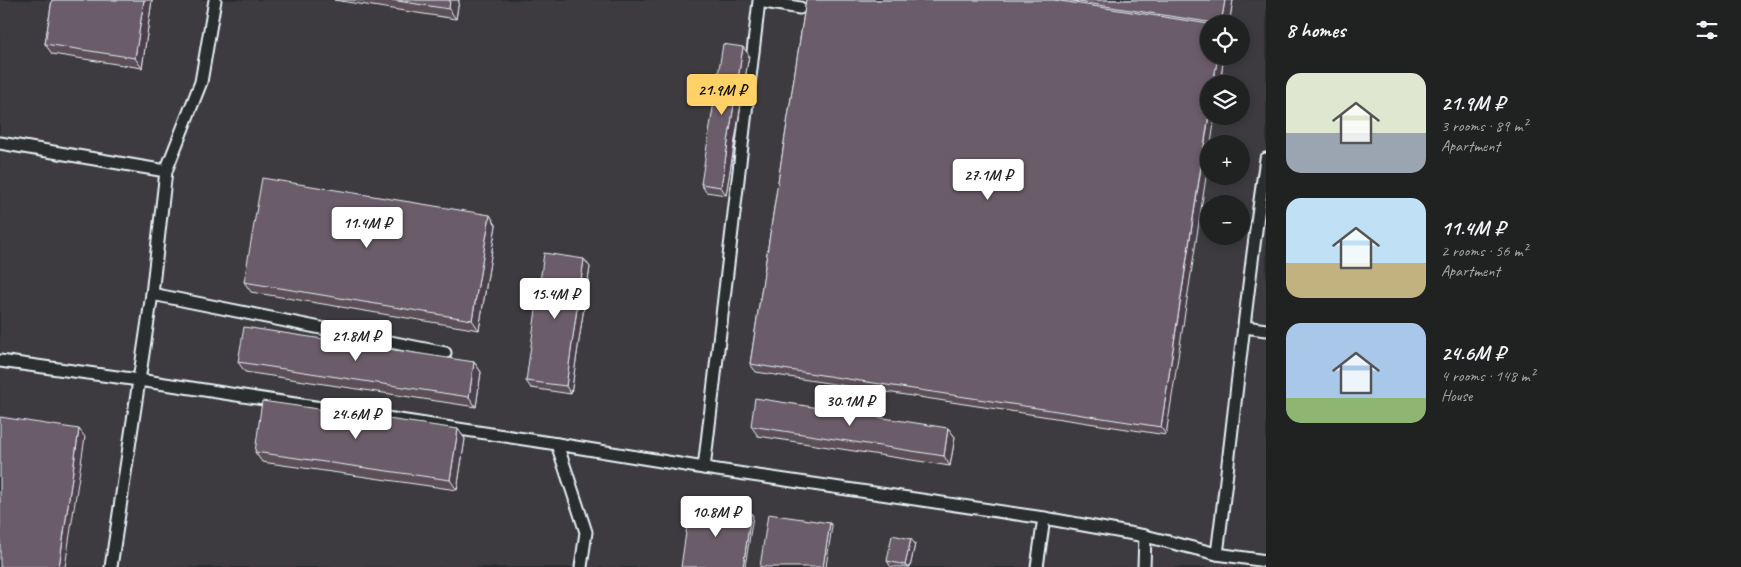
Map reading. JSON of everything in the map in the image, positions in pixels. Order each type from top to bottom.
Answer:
[{"type":"lane","points":[[112,567],[152,294],[166,171],[201,82],[215,0]]},
{"type":"lane","points":[[704,468],[759,1],[800,8]]},
{"type":"lane","points":[[0,143],[166,171]]},
{"type":"lane","points":[[1218,554],[1245,327],[1260,238],[1266,159]]},
{"type":"lane","points":[[152,294],[444,353]]},
{"type":"lane","points":[[1245,327],[1266,330]]},
{"type":"lane","points":[[0,361],[139,380],[704,468],[1044,518],[1145,536],[1218,554],[1266,561]]},
{"type":"lane","points":[[557,444],[586,532],[581,567]]},
{"type":"lane","points":[[1037,567],[1044,518]]},
{"type":"lane","points":[[1144,567],[1145,536]]},
{"type":"shaded area","points":[[0,0],[1266,0],[1266,567],[0,567]]},
{"type":"building","points":[[52,0],[144,0],[135,58],[45,44]]},
{"type":"building","points":[[391,0],[450,0],[449,9]]},
{"type":"building","points":[[806,0],[1054,0],[1200,23],[1200,65],[1216,65],[1215,75],[1200,75],[1200,125],[1207,125],[1206,135],[1200,135],[1200,173],[1161,427],[750,364]]},
{"type":"building","points":[[1066,0],[1225,0],[1222,15],[1200,15],[1200,21]]},
{"type":"building","points":[[723,44],[743,47],[721,187],[701,184]]},
{"type":"building","points":[[262,178],[490,215],[472,320],[244,282]]},
{"type":"building","points":[[544,253],[584,259],[566,386],[526,381]]},
{"type":"building","points":[[244,327],[474,362],[469,397],[238,362]]},
{"type":"building","points":[[755,398],[948,428],[944,456],[751,426]]},
{"type":"building","points":[[262,401],[458,429],[450,480],[255,452]]},
{"type":"building","points":[[0,417],[79,429],[59,567],[0,567]]},
{"type":"building","points":[[690,505],[751,513],[743,567],[681,567]]},
{"type":"building","points":[[768,514],[830,523],[823,567],[760,567]]},
{"type":"building","points":[[892,535],[911,539],[905,565],[887,561]]}]
